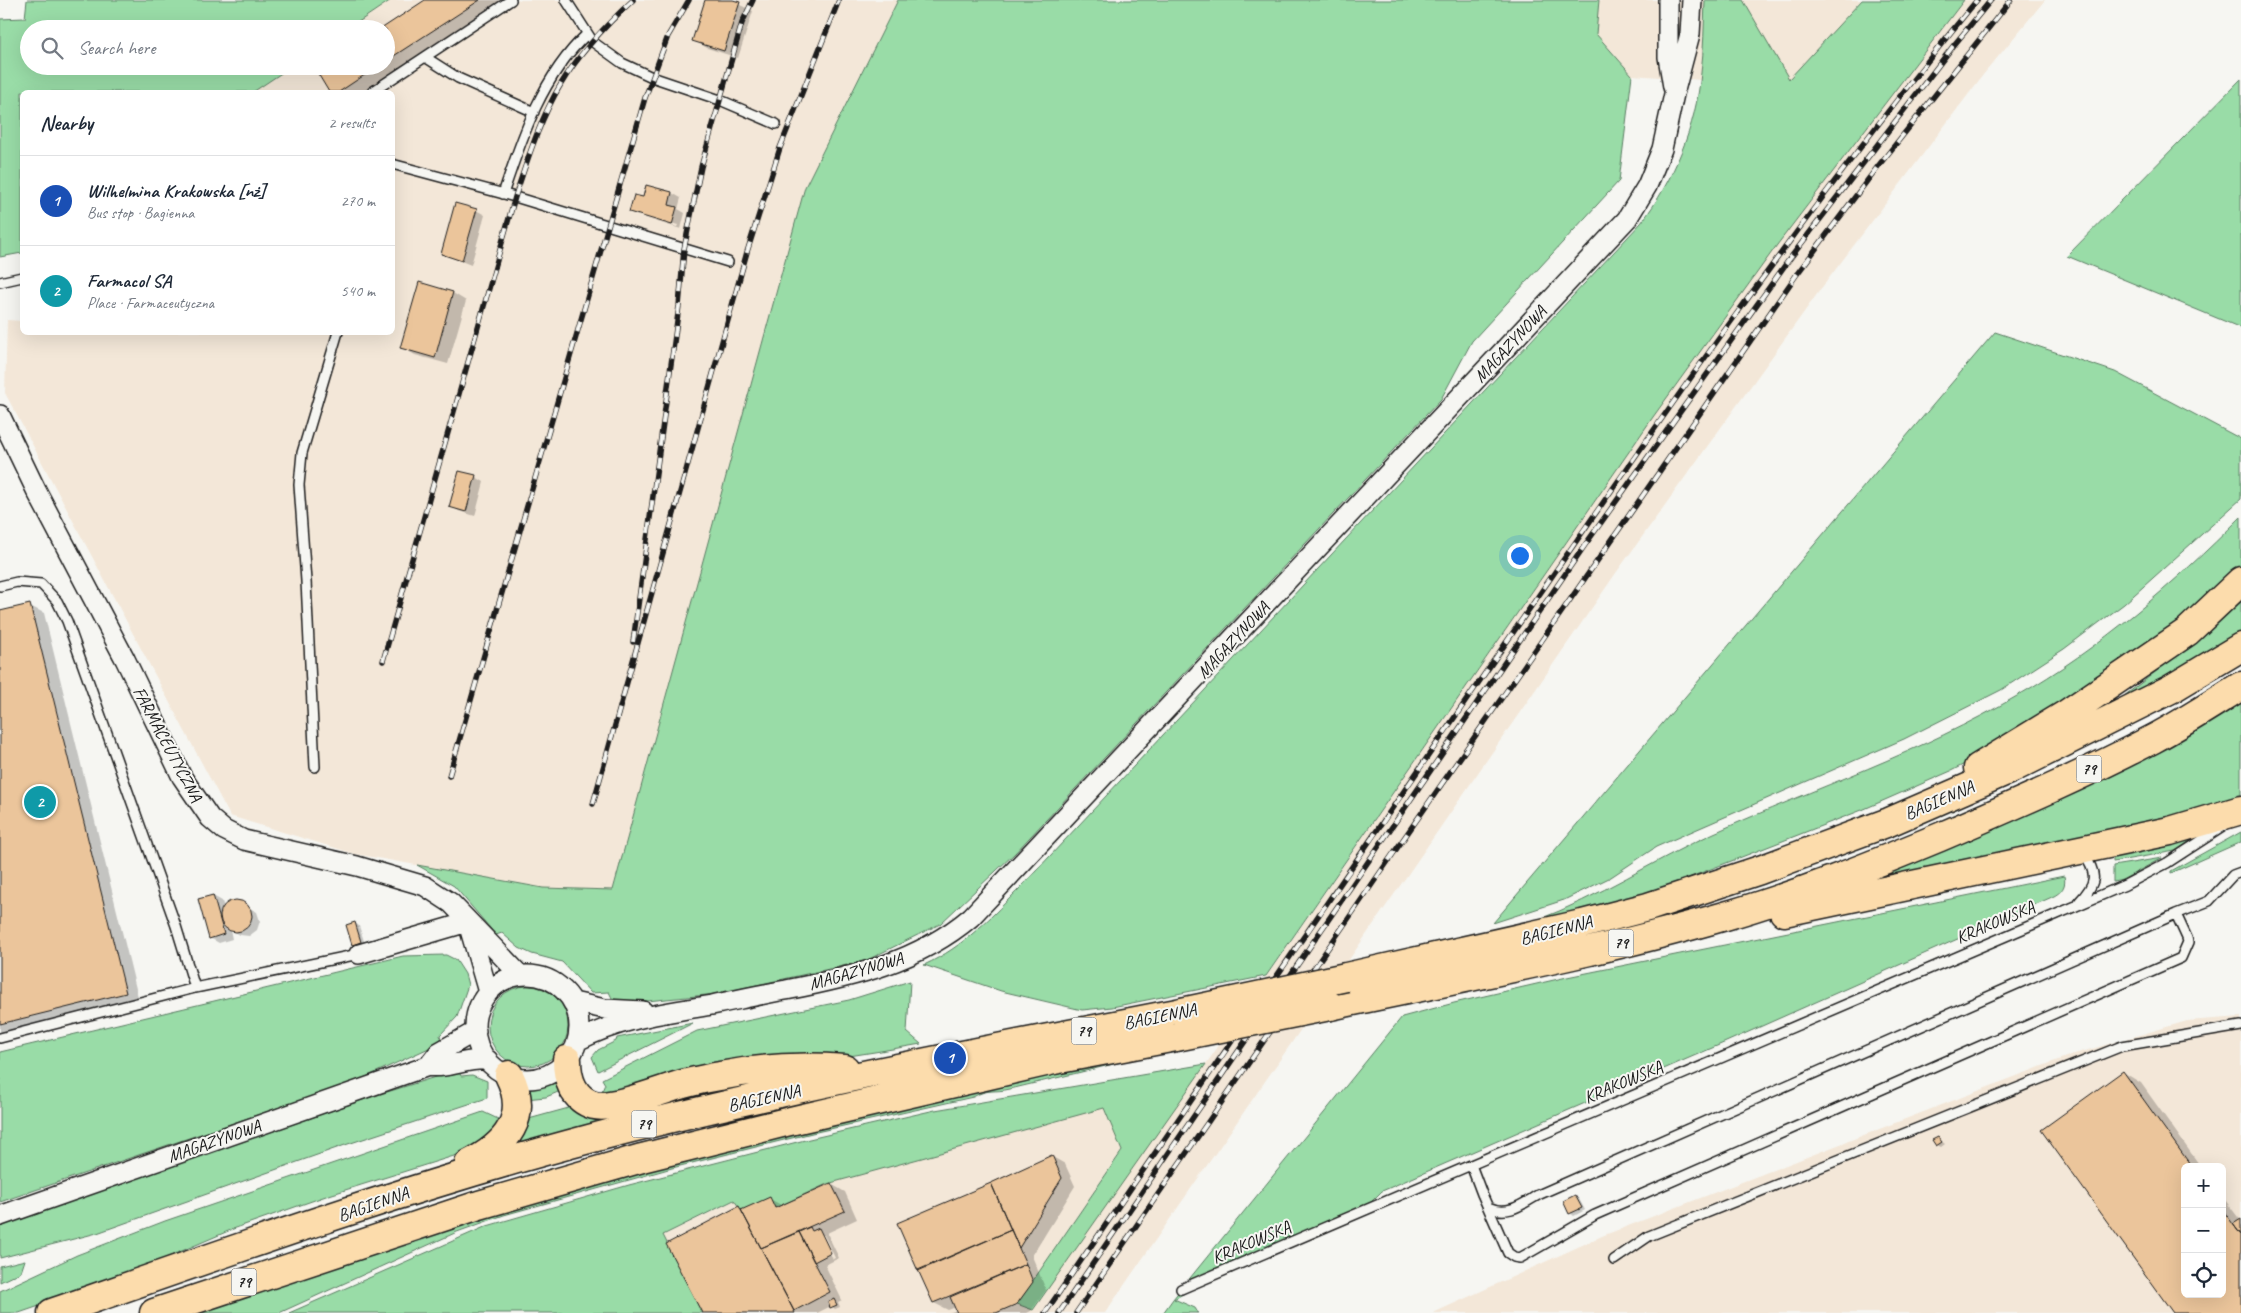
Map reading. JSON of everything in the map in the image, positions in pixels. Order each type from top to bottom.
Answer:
[{"type":"main road","points":[[1889,822],[2065,715],[2179,638],[2241,581]]},
{"type":"main road","name":"BAGIENNA","points":[[154,1313],[470,1208],[642,1158],[786,1122],[1044,1063],[1346,977],[1443,957],[1648,907],[1760,870],[1889,822],[2011,769],[2171,689],[2241,647]]},
{"type":"main road","name":"BAGIENNA","points":[[52,1313],[418,1188],[650,1123],[874,1073],[1179,1025],[1330,1006],[1597,949],[1728,915],[1881,862],[2008,807],[2154,738],[2241,686]]},
{"type":"main road","points":[[1728,915],[1779,913],[2081,851],[2170,831],[2241,810]]},
{"type":"main road","points":[[572,1050],[569,1078],[576,1093],[592,1104],[600,1106],[722,1076],[824,1068],[874,1073]]},
{"type":"main road","points":[[418,1188],[488,1154],[500,1143],[515,1122],[518,1108],[516,1089],[498,1068]]},
{"type":"street","name":"MAGAZYNOWA","points":[[1668,0],[1668,57],[1674,94]]},
{"type":"street","name":"MAGAZYNOWA","points":[[572,1050],[622,1022],[660,1012],[714,1004],[821,983],[869,971],[936,944],[971,917],[1627,219],[1653,174],[1662,149],[1690,34],[1692,0]]},
{"type":"street","name":"FARMACEUTYCZNA","points":[[0,415],[37,492],[121,651],[182,777],[210,818],[224,830],[244,840],[357,866],[425,886],[451,903],[520,975]]},
{"type":"street","name":"FARMACEUTYCZNA","points":[[468,922],[488,992]]},
{"type":"street","points":[[359,954],[468,922]]},
{"type":"street","points":[[520,975],[532,975],[550,980],[566,992],[578,1014],[572,1050],[558,1069],[534,1078],[498,1068],[482,1051],[476,1031],[478,1010],[488,992],[502,981],[520,975]]},
{"type":"street","name":"MAGAZYNOWA","points":[[573,1002],[605,1009],[660,1012]]},
{"type":"street","name":"MAGAZYNOWA","points":[[428,1066],[439,1052],[476,1031]]},
{"type":"street","name":"MAGAZYNOWA","points":[[0,1216],[428,1066],[442,1068],[476,1059],[498,1068]]},
{"type":"lane","points":[[375,90],[511,0]]},
{"type":"lane","points":[[566,0],[593,42],[629,67],[776,124]]},
{"type":"lane","points":[[503,194],[522,139],[547,85],[569,50],[587,34]]},
{"type":"lane","points":[[425,57],[458,78],[534,112]]},
{"type":"lane","points":[[395,165],[503,194],[728,262]]},
{"type":"lane","points":[[0,282],[20,277]]},
{"type":"lane","points":[[315,767],[306,581],[299,485],[302,453],[337,335]]},
{"type":"lane","points":[[0,586],[17,582],[41,584],[57,601],[67,621],[176,926],[195,988]]},
{"type":"lane","name":"KRAKOWSKA","points":[[1181,1290],[2125,885],[2167,862],[2241,815]]},
{"type":"lane","points":[[2077,904],[2088,892],[2094,877],[2093,869],[2081,851]]},
{"type":"lane","points":[[1488,1207],[1496,1211],[1510,1211],[1538,1195],[2208,901],[2233,876],[2241,872]]},
{"type":"lane","points":[[1472,1165],[1508,1253],[1520,1258],[1595,1215],[2181,958],[2188,942],[2176,914]]},
{"type":"lane","points":[[0,1038],[195,988],[359,954]]},
{"type":"lane","points":[[1614,1260],[1649,1236],[2105,1052],[2122,1046],[2241,1026]]},
{"type":"shaded area","points":[[391,0],[898,0],[805,187],[613,890],[543,888],[355,854],[230,816],[5,393],[7,320],[20,321],[20,335],[395,335],[395,90],[256,90],[278,75],[395,75],[395,20],[361,20]]},
{"type":"shaded area","points":[[1599,0],[1862,0],[1785,86],[1632,75],[1596,34]]},
{"type":"shaded area","points":[[1964,0],[2045,0],[1983,75],[1820,290],[1616,573],[1105,1313],[702,1313],[662,1236],[735,1200],[775,1208],[827,1184],[1104,1107],[1122,1151],[1017,1304],[1026,1307],[1206,1064],[1653,417],[1777,245]]},
{"type":"shaded area","points":[[2241,1017],[2241,1313],[1433,1313],[1602,1236],[2071,1055],[2187,1021]]},
{"type":"green space","points":[[27,0],[391,0],[361,20],[20,20],[20,75],[278,75],[256,90],[20,90],[20,253],[0,257],[0,19],[25,18]]},
{"type":"green space","points":[[898,0],[1599,0],[1596,34],[1632,75],[1619,181],[1472,341],[1441,399],[1015,853],[940,924],[865,961],[716,994],[647,1001],[613,1000],[609,992],[591,993],[562,962],[532,954],[519,948],[502,933],[496,935],[454,886],[417,865],[543,888],[613,890],[805,187]]},
{"type":"green space","points":[[1705,0],[1743,0],[1789,79],[1862,0],[1964,0],[1777,245],[1653,417],[1266,976],[1112,1007],[1082,1010],[1001,991],[924,965],[965,940],[1022,886],[1641,223],[1664,189],[1689,132],[1701,73]]},
{"type":"green space","points":[[2241,79],[2241,328],[2067,256]]},
{"type":"green space","points":[[1995,332],[2115,372],[2241,439],[2241,499],[2124,604],[2064,649],[2001,690],[1904,739],[1656,847],[1611,877],[1564,900],[1493,923]]},
{"type":"green space","points":[[2241,517],[2241,568],[2200,606],[1992,750],[1951,771],[1862,810],[1675,883],[1539,925],[1537,920],[1560,911],[1714,833],[1944,735],[2017,696],[2078,657],[2135,614],[2216,542]]},
{"type":"green space","points":[[2241,600],[2241,634],[2111,706],[2184,650]]},
{"type":"green space","points":[[2241,698],[2241,798],[2203,810],[1876,883],[1856,882]]},
{"type":"green space","points":[[2241,832],[2241,842],[2171,873],[2171,871]]},
{"type":"green space","points":[[2196,837],[2175,851],[2113,862],[2113,857]]},
{"type":"green space","points":[[2162,858],[2122,880],[2113,882],[2113,866]]},
{"type":"green space","points":[[2064,876],[2065,883],[2062,889],[2052,897],[1726,1042],[1382,1191],[1371,1202],[1271,1246],[1174,1299],[1195,1308],[1198,1313],[1163,1313],[1173,1299],[1402,1017],[1567,977]]},
{"type":"green space","points":[[446,955],[456,960],[465,974],[468,985],[457,1017],[440,1035],[442,1042],[357,1081],[0,1202],[0,1052],[403,956]]},
{"type":"green space","points":[[910,981],[907,1032],[921,1044],[596,1094],[602,1091],[605,1084],[602,1079],[697,1031],[849,1000]]},
{"type":"green space","points":[[528,986],[543,989],[556,998],[565,1011],[568,1026],[565,1041],[556,1054],[543,1063],[528,1066],[513,1063],[500,1054],[491,1041],[488,1026],[491,1011],[500,998],[513,989]]},
{"type":"green space","points":[[693,1023],[598,1071],[592,1057],[598,1050],[616,1041],[617,1038]]},
{"type":"green space","points":[[1137,1058],[1010,1089],[978,1094],[973,1097],[812,1133],[672,1168],[504,1215],[457,1232],[279,1313],[190,1313],[322,1268],[612,1178],[1053,1072]]},
{"type":"green space","points":[[1206,1064],[1033,1310],[1017,1304],[1122,1151],[1104,1108],[827,1184],[775,1208],[741,1210],[734,1200],[663,1235],[702,1313],[289,1313],[487,1226],[629,1185],[805,1140],[935,1110]]},
{"type":"green space","points":[[458,1070],[461,1076],[472,1075],[487,1081],[487,1098],[348,1144],[97,1233],[0,1258],[0,1226],[371,1097]]},
{"type":"green space","points":[[558,1079],[563,1090],[546,1097],[525,1099],[524,1087],[542,1085]]},
{"type":"green space","points":[[768,1083],[512,1148],[525,1120],[576,1106],[684,1090]]},
{"type":"green space","points":[[483,1112],[498,1119],[507,1120],[473,1150],[326,1196],[233,1229],[112,1281],[19,1313],[0,1313],[0,1291],[77,1255],[165,1221]]},
{"type":"green space","points":[[25,1260],[21,1272],[0,1282],[0,1266]]},
{"type":"building","points":[[425,0],[480,0],[395,55],[395,20]]},
{"type":"building","points":[[705,0],[733,0],[740,2],[724,51],[692,41]]},
{"type":"building","points":[[319,75],[364,75],[342,90],[328,90]]},
{"type":"building","points":[[646,185],[672,192],[669,205],[677,207],[672,225],[629,212],[634,195],[643,197]]},
{"type":"building","points":[[455,203],[477,209],[462,261],[441,254]]},
{"type":"building","points":[[419,282],[453,292],[435,358],[400,348]]},
{"type":"building","points":[[459,471],[476,475],[466,512],[449,507]]},
{"type":"building","points":[[30,604],[126,993],[0,1024],[0,611]]},
{"type":"building","points":[[213,895],[224,934],[209,939],[198,899]]},
{"type":"building","points":[[236,900],[242,901],[247,905],[251,910],[251,922],[247,927],[242,931],[236,932],[230,931],[225,927],[221,922],[220,916],[221,910],[225,905],[230,901]]},
{"type":"building","points":[[355,922],[361,942],[352,945],[346,925]]},
{"type":"building","points":[[2123,1071],[2189,1163],[2181,1163],[2181,1298],[2226,1298],[2226,1214],[2241,1235],[2241,1313],[2173,1313],[2041,1130]]},
{"type":"building","points":[[1938,1137],[1942,1142],[1936,1146],[1932,1140]]},
{"type":"building","points":[[1052,1155],[1062,1178],[1019,1248],[991,1183]]},
{"type":"building","points":[[831,1183],[845,1211],[761,1248],[741,1210],[770,1197],[775,1208]]},
{"type":"building","points":[[991,1183],[1011,1230],[918,1271],[897,1223]]},
{"type":"building","points":[[1575,1195],[1582,1208],[1569,1214],[1563,1201]]},
{"type":"building","points":[[739,1206],[795,1313],[702,1313],[666,1244]]},
{"type":"building","points":[[2241,1219],[2241,1235],[2233,1224]]},
{"type":"building","points":[[810,1227],[812,1231],[819,1228],[831,1253],[814,1262],[799,1232]]},
{"type":"building","points":[[1011,1230],[1026,1264],[933,1303],[918,1270]]},
{"type":"building","points":[[799,1232],[830,1292],[794,1311],[761,1248]]},
{"type":"building","points":[[1026,1264],[1033,1282],[1017,1304],[996,1313],[957,1313],[950,1297]]},
{"type":"building","points":[[834,1299],[837,1305],[830,1308],[828,1302]]},
{"type":"railway","points":[[383,661],[515,197],[535,139],[547,111],[568,72],[594,39],[633,0]]},
{"type":"railway","points":[[449,776],[645,98],[668,36],[689,0]]},
{"type":"railway","points":[[633,642],[679,306],[684,249],[701,167],[742,23],[753,0]]},
{"type":"railway","points":[[593,804],[747,252],[780,148],[839,0]]},
{"type":"railway","points":[[1045,1313],[1541,592],[1722,334],[1847,165],[1977,0]]},
{"type":"railway","points":[[1059,1313],[1585,545],[1788,261],[1954,45],[1991,0]]},
{"type":"railway","points":[[1076,1313],[1797,274],[1879,165],[2011,0]]},
{"type":"place","name":"Farmacol SA","points":[[40,802]]},
{"type":"place","name":"Wilhelmina Krakowska [nż]","points":[[950,1058]]}]
